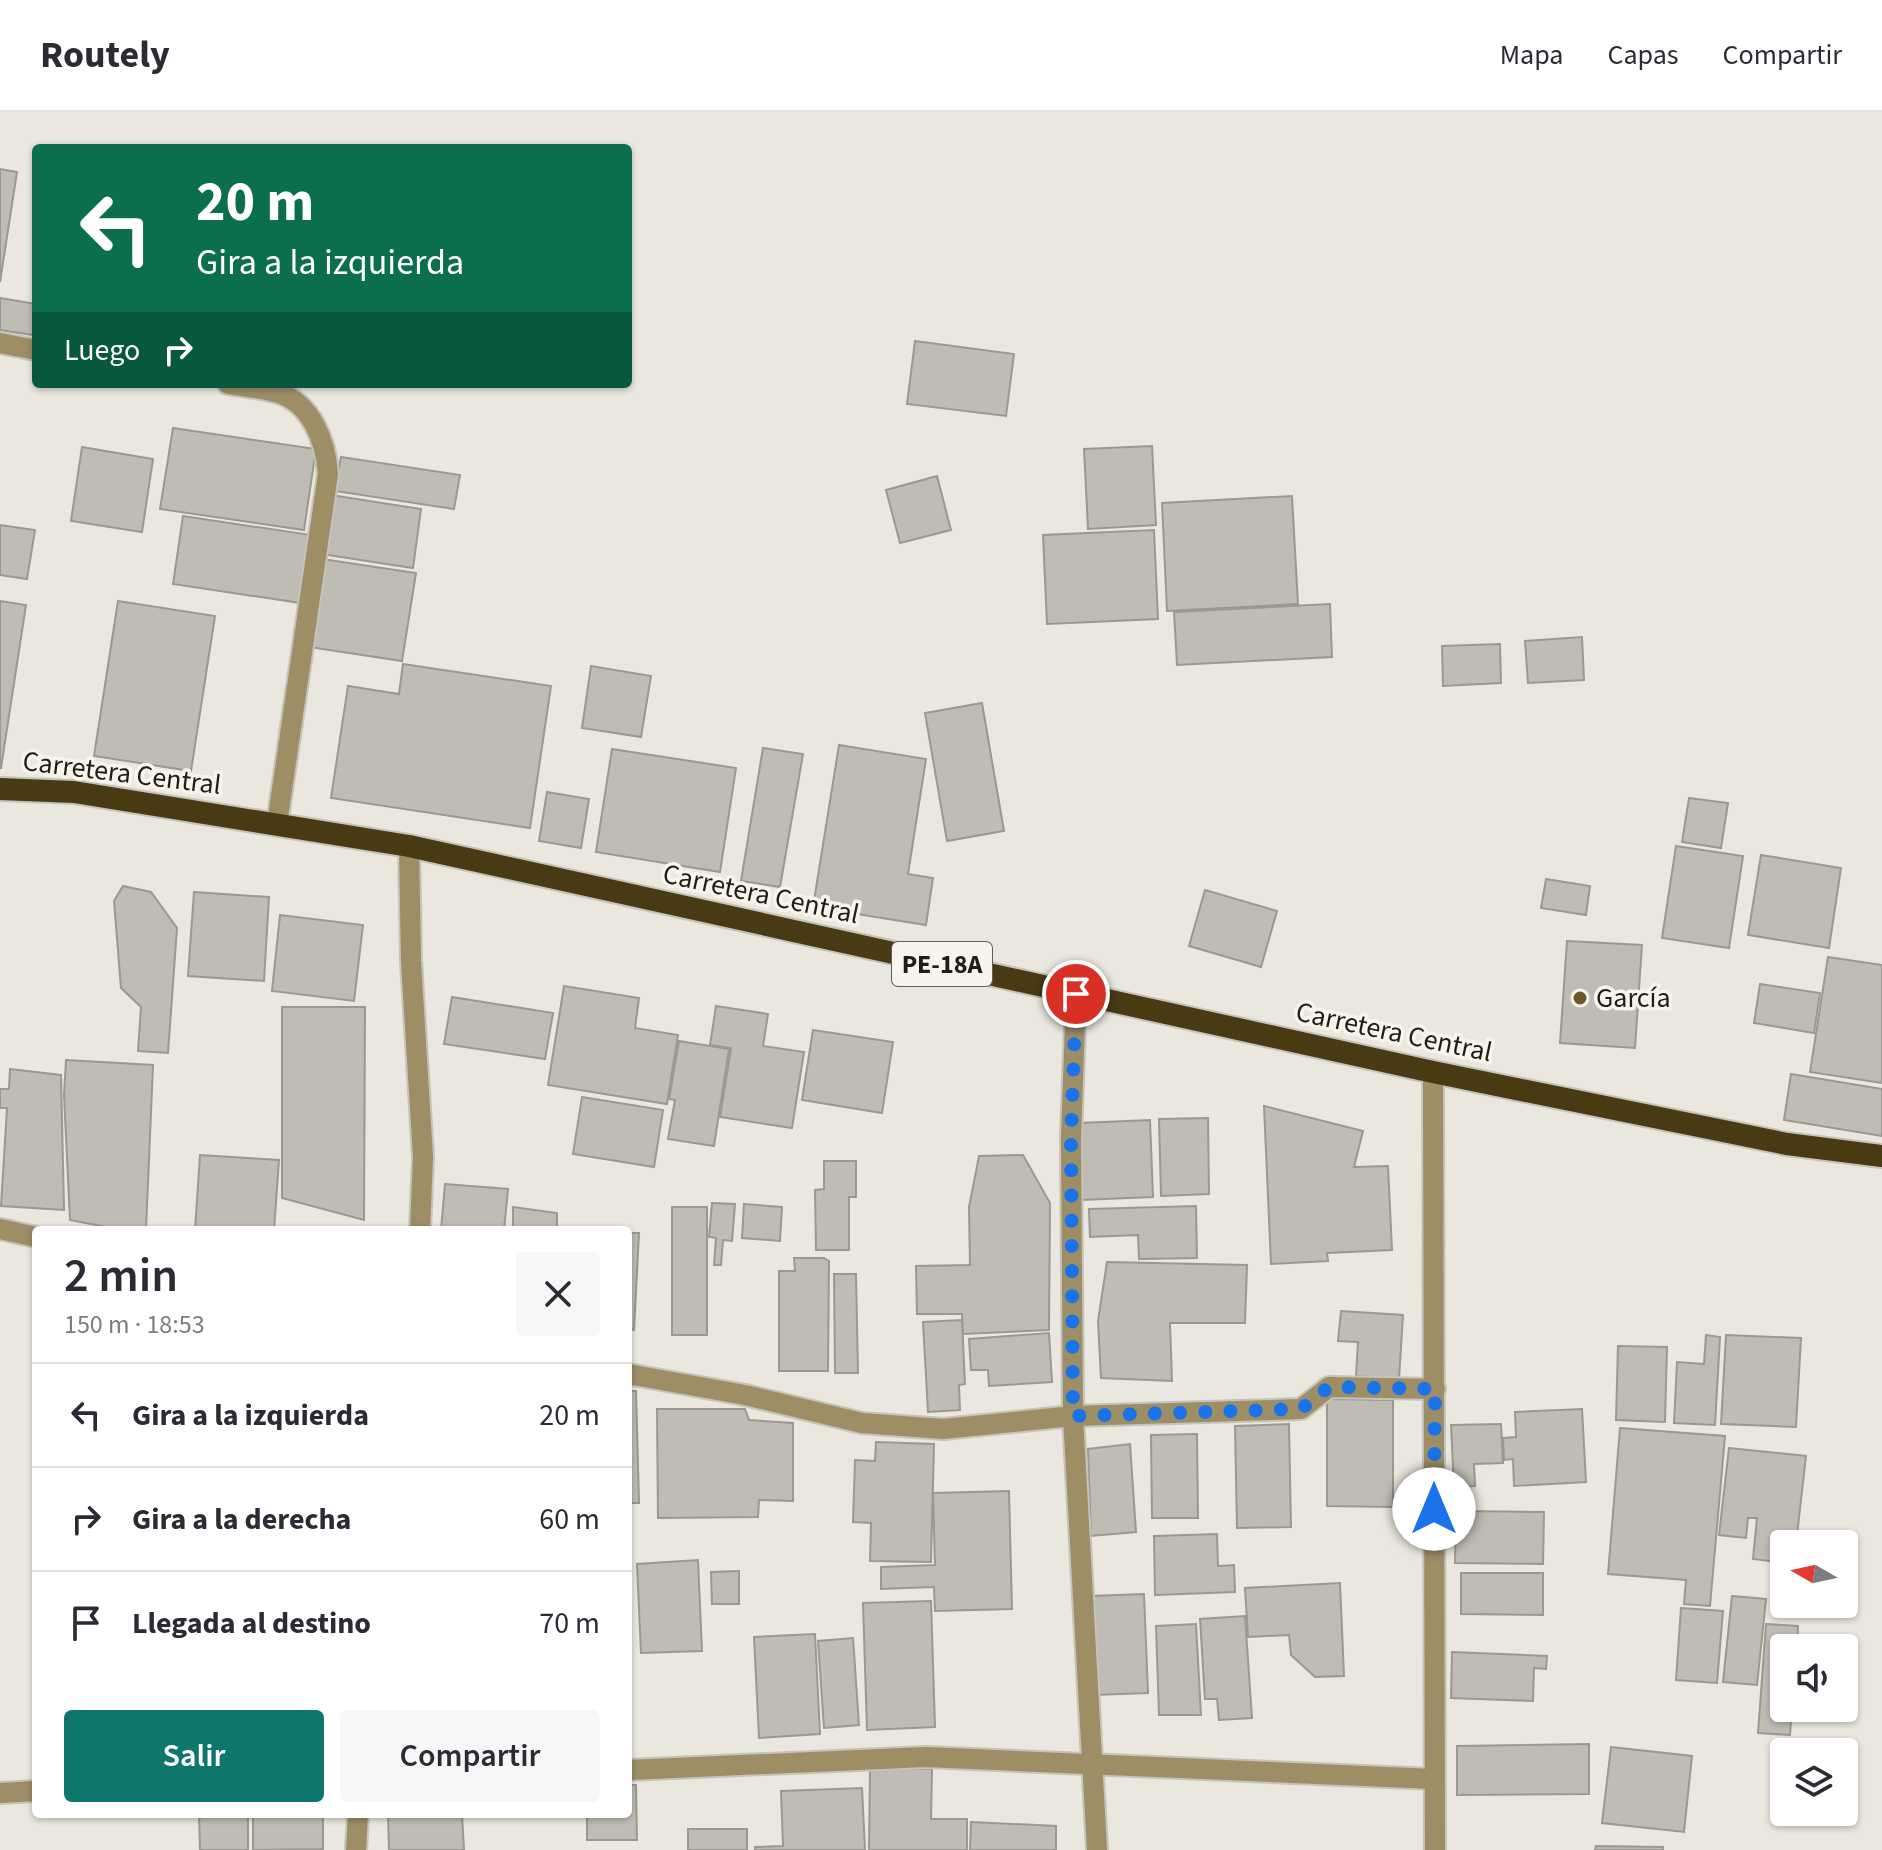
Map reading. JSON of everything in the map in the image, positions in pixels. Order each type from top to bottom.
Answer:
[{"type":"highway","name":"Carretera Central","points":[[0,789],[74,792],[409,846],[1433,1072],[1787,1144],[1882,1156]]},
{"type":"street","points":[[0,343],[32,349]]},
{"type":"street","points":[[252,388],[281,393],[295,402],[316,427],[327,458],[328,474],[277,824]]},
{"type":"street","points":[[409,846],[411,961],[423,1157],[420,1226]]},
{"type":"street","points":[[1076,994],[1071,1138],[1073,1416],[1097,1850]]},
{"type":"street","points":[[1433,1072],[1435,1850]]},
{"type":"street","points":[[0,1229],[32,1236]]},
{"type":"street","points":[[632,1375],[745,1395],[862,1423],[943,1429],[1073,1416],[1301,1409],[1329,1387],[1435,1389]]},
{"type":"street","points":[[632,1770],[926,1757],[1434,1779]]},
{"type":"street","points":[[0,1793],[32,1791]]},
{"type":"street","points":[[356,1850],[358,1818]]},
{"type":"building","points":[[0,169],[17,172],[0,282]]},
{"type":"building","points":[[0,298],[32,303],[32,335],[0,330]]},
{"type":"building","points":[[915,341],[1014,354],[1006,416],[907,404]]},
{"type":"building","points":[[173,428],[316,449],[304,530],[160,509]]},
{"type":"building","points":[[1152,446],[1156,525],[1088,529],[1084,449]]},
{"type":"building","points":[[82,447],[153,459],[142,532],[71,521]]},
{"type":"building","points":[[341,457],[460,475],[454,509],[335,491]]},
{"type":"building","points":[[937,476],[951,530],[900,543],[886,490]]},
{"type":"building","points":[[331,495],[421,509],[413,568],[321,554]]},
{"type":"building","points":[[1292,496],[1298,604],[1167,611],[1162,503]]},
{"type":"building","points":[[183,516],[317,536],[307,604],[173,584]]},
{"type":"building","points":[[0,525],[35,530],[27,579],[0,575]]},
{"type":"building","points":[[1154,530],[1158,619],[1047,624],[1043,535]]},
{"type":"building","points":[[322,559],[416,573],[402,661],[309,647]]},
{"type":"building","points":[[0,601],[26,605],[1,768],[0,768]]},
{"type":"building","points":[[118,601],[215,616],[191,771],[94,756]]},
{"type":"building","points":[[1330,604],[1332,657],[1177,665],[1174,612]]},
{"type":"building","points":[[1582,637],[1584,680],[1528,683],[1525,641]]},
{"type":"building","points":[[1500,644],[1501,683],[1443,686],[1442,646]]},
{"type":"building","points":[[403,664],[551,686],[530,828],[331,798],[348,686],[399,694]]},
{"type":"building","points":[[591,666],[651,676],[641,737],[582,728]]},
{"type":"building","points":[[982,703],[1004,831],[947,841],[925,713]]},
{"type":"building","points":[[839,745],[926,759],[908,874],[933,878],[926,925],[813,907]]},
{"type":"building","points":[[763,748],[803,754],[780,887],[741,881]]},
{"type":"building","points":[[612,749],[736,768],[720,872],[596,852]]},
{"type":"building","points":[[547,792],[589,799],[581,848],[539,841]]},
{"type":"building","points":[[1689,798],[1728,803],[1721,848],[1682,842]]},
{"type":"building","points":[[1676,846],[1743,856],[1729,948],[1662,938]]},
{"type":"building","points":[[1761,855],[1841,868],[1829,948],[1748,935]]},
{"type":"building","points":[[1546,879],[1590,886],[1586,915],[1541,908]]},
{"type":"building","points":[[123,886],[151,892],[177,928],[168,1053],[138,1051],[141,1007],[121,988],[114,901]]},
{"type":"building","points":[[1205,890],[1277,911],[1261,967],[1189,946]]},
{"type":"building","points":[[194,892],[269,897],[264,981],[188,976]]},
{"type":"building","points":[[280,915],[363,925],[354,1001],[272,991]]},
{"type":"building","points":[[1567,941],[1642,945],[1635,1048],[1560,1043]]},
{"type":"building","points":[[1828,957],[1882,965],[1882,1083],[1810,1072]]},
{"type":"building","points":[[1760,984],[1820,993],[1814,1033],[1754,1023]]},
{"type":"building","points":[[564,986],[639,998],[635,1028],[678,1035],[667,1104],[548,1085]]},
{"type":"building","points":[[452,997],[553,1013],[545,1059],[444,1044]]},
{"type":"building","points":[[716,1006],[768,1014],[763,1046],[804,1052],[792,1128],[720,1117],[731,1048],[710,1045]]},
{"type":"building","points":[[282,1007],[365,1007],[364,1220],[282,1198]]},
{"type":"building","points":[[813,1030],[893,1042],[882,1113],[802,1100]]},
{"type":"building","points":[[679,1041],[729,1049],[714,1146],[668,1139],[675,1100],[669,1099]]},
{"type":"building","points":[[66,1060],[153,1065],[146,1226],[101,1226],[70,1220],[64,1095]]},
{"type":"building","points":[[10,1069],[61,1075],[64,1210],[1,1206],[7,1108],[0,1108],[0,1089],[9,1089]]},
{"type":"building","points":[[1791,1074],[1882,1089],[1882,1136],[1784,1120]]},
{"type":"building","points":[[582,1097],[663,1110],[654,1167],[573,1154]]},
{"type":"building","points":[[1264,1106],[1363,1131],[1354,1167],[1388,1166],[1392,1250],[1327,1253],[1328,1261],[1271,1264]]},
{"type":"building","points":[[1208,1118],[1209,1194],[1161,1196],[1159,1119]]},
{"type":"building","points":[[1150,1120],[1153,1197],[1082,1200],[1079,1123]]},
{"type":"building","points":[[200,1155],[279,1160],[274,1226],[195,1226]]},
{"type":"building","points":[[1023,1155],[1050,1203],[1049,1330],[963,1334],[962,1314],[917,1314],[916,1266],[970,1265],[969,1207],[979,1156]]},
{"type":"building","points":[[824,1161],[856,1161],[856,1197],[849,1197],[849,1250],[816,1250],[815,1190],[824,1189]]},
{"type":"building","points":[[445,1184],[508,1189],[504,1226],[441,1226]]},
{"type":"building","points":[[712,1203],[735,1204],[732,1241],[723,1240],[721,1265],[714,1265],[716,1238],[709,1237]]},
{"type":"building","points":[[744,1204],[782,1207],[780,1241],[742,1238]]},
{"type":"building","points":[[1196,1206],[1197,1258],[1139,1259],[1138,1235],[1090,1237],[1089,1209]]},
{"type":"building","points":[[513,1207],[557,1213],[557,1226],[513,1226]]},
{"type":"building","points":[[672,1207],[707,1207],[707,1335],[672,1335]]},
{"type":"building","points":[[632,1233],[639,1233],[634,1330]]},
{"type":"building","points":[[794,1258],[824,1258],[829,1261],[828,1371],[779,1371],[779,1271],[795,1271]]},
{"type":"building","points":[[1107,1262],[1247,1265],[1245,1323],[1170,1323],[1172,1381],[1101,1378],[1098,1321]]},
{"type":"building","points":[[834,1274],[856,1274],[858,1373],[835,1373]]},
{"type":"building","points":[[1341,1311],[1403,1315],[1399,1379],[1356,1376],[1358,1342],[1338,1341]]},
{"type":"building","points":[[962,1320],[965,1384],[959,1385],[960,1410],[928,1412],[923,1322]]},
{"type":"building","points":[[1049,1333],[1052,1382],[989,1386],[988,1370],[971,1370],[969,1339]]},
{"type":"building","points":[[1706,1335],[1720,1337],[1715,1425],[1674,1423],[1677,1362],[1704,1364]]},
{"type":"building","points":[[1726,1335],[1801,1338],[1796,1427],[1721,1424]]},
{"type":"building","points":[[1618,1346],[1667,1347],[1665,1422],[1616,1420]]},
{"type":"building","points":[[632,1391],[636,1391],[639,1503],[632,1503]]},
{"type":"building","points":[[1327,1399],[1393,1400],[1393,1507],[1327,1506]]},
{"type":"building","points":[[657,1409],[745,1409],[749,1420],[793,1423],[793,1501],[759,1500],[758,1517],[658,1518]]},
{"type":"building","points":[[1582,1409],[1586,1482],[1514,1486],[1513,1459],[1504,1460],[1503,1438],[1516,1437],[1515,1412]]},
{"type":"building","points":[[1289,1424],[1291,1527],[1237,1528],[1235,1426]]},
{"type":"building","points":[[1501,1424],[1503,1463],[1474,1464],[1475,1486],[1454,1487],[1451,1425]]},
{"type":"building","points":[[1620,1428],[1725,1436],[1710,1606],[1684,1604],[1686,1580],[1608,1574]]},
{"type":"building","points":[[1197,1434],[1198,1518],[1152,1518],[1151,1435]]},
{"type":"building","points":[[876,1442],[934,1444],[931,1562],[870,1561],[871,1523],[853,1522],[855,1460],[875,1461]]},
{"type":"building","points":[[1130,1444],[1136,1532],[1091,1536],[1088,1449]]},
{"type":"building","points":[[1729,1448],[1806,1456],[1798,1530],[1770,1530],[1770,1561],[1753,1559],[1757,1518],[1748,1518],[1746,1538],[1719,1535]]},
{"type":"building","points":[[1009,1491],[1012,1609],[935,1611],[934,1587],[881,1589],[881,1567],[935,1565],[933,1493]]},
{"type":"building","points":[[1456,1511],[1544,1512],[1543,1564],[1455,1563]]},
{"type":"building","points":[[1217,1534],[1218,1566],[1234,1565],[1235,1592],[1155,1595],[1154,1536]]},
{"type":"building","points":[[698,1560],[702,1651],[641,1653],[637,1564]]},
{"type":"building","points":[[739,1571],[739,1604],[712,1604],[711,1572]]},
{"type":"building","points":[[1461,1573],[1543,1573],[1543,1615],[1461,1614]]},
{"type":"building","points":[[1340,1583],[1344,1676],[1315,1677],[1291,1655],[1289,1635],[1248,1637],[1245,1588]]},
{"type":"building","points":[[1144,1594],[1148,1693],[1094,1695],[1090,1596]]},
{"type":"building","points":[[1732,1596],[1766,1599],[1757,1685],[1723,1682]]},
{"type":"building","points":[[931,1601],[935,1727],[867,1730],[863,1603]]},
{"type":"building","points":[[1681,1608],[1723,1611],[1717,1683],[1676,1680]]},
{"type":"building","points":[[1245,1616],[1252,1718],[1219,1720],[1217,1699],[1205,1699],[1200,1619]]},
{"type":"building","points":[[1196,1624],[1201,1715],[1159,1715],[1156,1626]]},
{"type":"building","points":[[1766,1624],[1798,1626],[1798,1634],[1770,1634],[1770,1722],[1791,1722],[1790,1735],[1758,1733]]},
{"type":"building","points":[[815,1634],[820,1734],[759,1738],[754,1637]]},
{"type":"building","points":[[853,1638],[859,1725],[824,1728],[818,1641]]},
{"type":"building","points":[[1452,1652],[1547,1656],[1546,1669],[1534,1668],[1533,1701],[1451,1698]]},
{"type":"building","points":[[1589,1744],[1589,1794],[1457,1795],[1457,1746]]},
{"type":"building","points":[[1611,1747],[1692,1756],[1684,1832],[1602,1823]]},
{"type":"building","points":[[870,1768],[932,1769],[931,1819],[967,1819],[967,1850],[869,1850]]},
{"type":"building","points":[[632,1785],[636,1785],[637,1840],[587,1840],[587,1818],[632,1818]]},
{"type":"building","points":[[862,1788],[865,1850],[755,1850],[755,1847],[783,1846],[781,1791]]},
{"type":"building","points":[[199,1818],[248,1818],[248,1850],[200,1850]]},
{"type":"building","points":[[253,1818],[323,1818],[323,1849],[253,1850]]},
{"type":"building","points":[[388,1818],[462,1818],[464,1850],[389,1850]]},
{"type":"building","points":[[971,1822],[1056,1826],[1056,1850],[970,1850]]},
{"type":"building","points":[[688,1829],[747,1829],[747,1850],[688,1850]]},
{"type":"building","points":[[1596,1846],[1663,1847],[1663,1850],[1595,1850]]},
{"type":"place","name":"García","points":[[1580,998]]},
{"type":"route","points":[[1076,994],[1071,1138],[1073,1416],[1301,1409],[1329,1387],[1435,1389],[1434,1509]]}]
